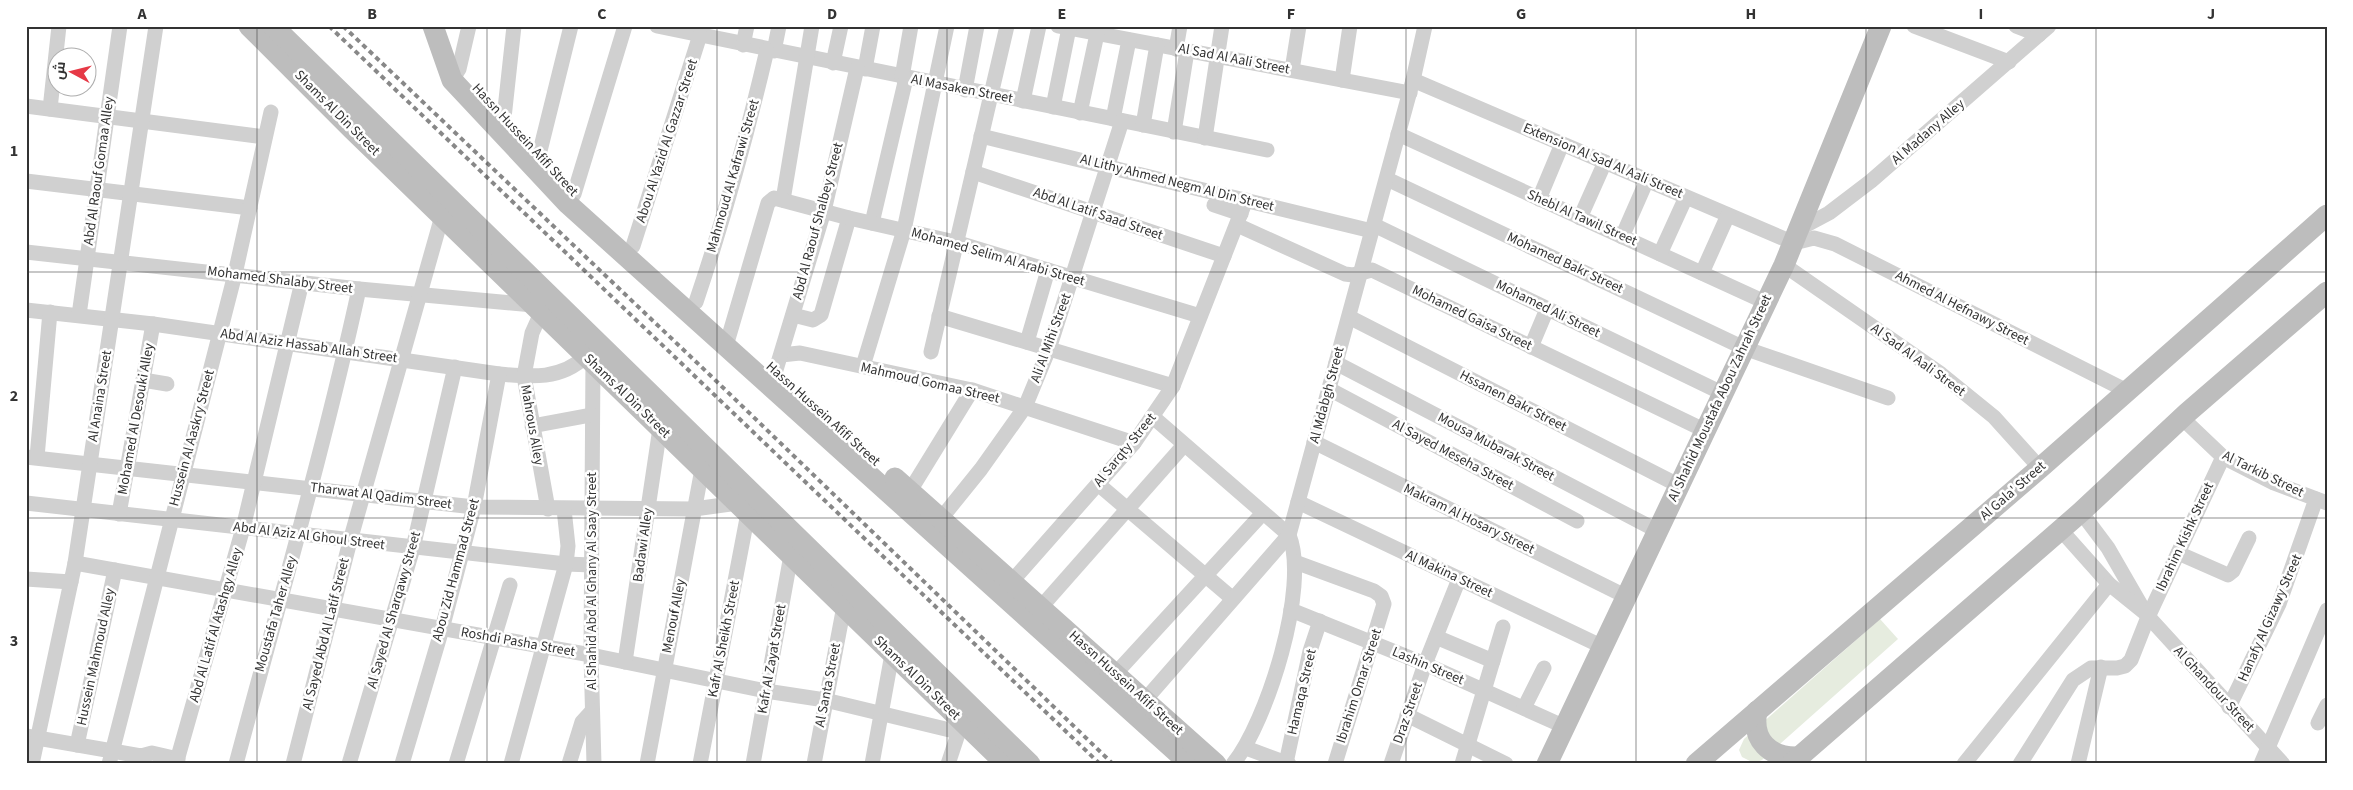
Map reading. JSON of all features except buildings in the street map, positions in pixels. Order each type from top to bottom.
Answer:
[{"type":"street","points":[[50,109],[59,26]]},
{"type":"street","name":"Abd Al Raouf Gomaa Alley","points":[[79,316],[120,26]]},
{"type":"street","name":"Al Anaina Street","points":[[32,764],[32,736],[75,563],[156,26]]},
{"type":"street","name":"Shams Al Din Street","points":[[249,26],[537,309],[591,352],[660,428],[892,654],[963,719],[1030,764]]},
{"type":"street","name":"Shams Al Din Street","points":[[273,26],[591,352],[963,719],[1003,762]]},
{"type":"street","name":"Hassn Hussein Afifi Street","points":[[433,26],[443,52],[456,75],[571,199],[1139,706],[1216,764]]},
{"type":"street","points":[[456,75],[469,26]]},
{"type":"street","points":[[502,124],[514,26]]},
{"type":"street","points":[[535,160],[570,26]]},
{"type":"street","points":[[571,199],[625,26]]},
{"type":"street","name":"Al Masaken Street","points":[[657,26],[719,33],[743,45],[1267,150]]},
{"type":"street","points":[[743,45],[747,26]]},
{"type":"street","name":"Mahmoud Al Kafrawi Street","points":[[696,302],[724,218],[779,26]]},
{"type":"street","points":[[783,200],[812,26]]},
{"type":"street","points":[[833,63],[840,26]]},
{"type":"street","name":"Abd Al Raouf Shalbey Street","points":[[778,364],[824,211],[873,26]]},
{"type":"street","points":[[872,223],[904,77],[912,26]]},
{"type":"street","points":[[862,366],[904,230],[936,84],[946,26]]},
{"type":"street","points":[[965,90],[977,26]]},
{"type":"street","points":[[931,352],[1007,26]]},
{"type":"street","points":[[1023,101],[1039,26]]},
{"type":"street","points":[[1174,132],[1182,50],[1180,26]]},
{"type":"street","points":[[1205,138],[1222,26]]},
{"type":"street","points":[[1292,70],[1300,26]]},
{"type":"street","points":[[1342,80],[1350,26]]},
{"type":"street","name":"Al Mdabgh Street","points":[[1139,706],[1289,535],[1412,86],[1425,26]]},
{"type":"street","name":"Al Shahid Moustafa Abou Zahrah Street","points":[[1547,764],[1563,726],[1656,530],[1784,265],[1881,26]]},
{"type":"street","points":[[1914,26],[2008,62]]},
{"type":"street","points":[[2016,26],[2044,31]]},
{"type":"street","points":[[1053,107],[1063,27]]},
{"type":"street","name":"Al Sad Al Aali Street","points":[[1063,27],[1097,34],[1121,34],[1157,45],[1342,80],[1412,86]]},
{"type":"street","name":"Abou Al Yazid Al Gazzar Street","points":[[633,246],[691,31]]},
{"type":"street","name":"Al Madany Alley","points":[[1796,236],[1871,181],[2044,31]]},
{"type":"street","points":[[1080,112],[1097,34]]},
{"type":"street","name":"Ali Al Mihi Street","points":[[936,525],[981,469],[1025,407],[1049,349],[1108,166],[1117,120],[1121,34]]},
{"type":"street","points":[[1143,125],[1157,45]]},
{"type":"street","name":"Extension Al Sad Al Aali Street","points":[[1412,86],[1562,144],[1728,214],[1796,236]]},
{"type":"street","points":[[26,106],[266,137]]},
{"type":"street","name":"Hussein Al Aaskry Street","points":[[110,758],[235,274],[270,112]]},
{"type":"street","name":"Shebl Al Tawil Street","points":[[1398,134],[1765,302]]},
{"type":"street","name":"Al Lithy Ahmed Negm Al Din Street","points":[[981,136],[1108,166],[1241,213],[1373,228]]},
{"type":"street","points":[[1539,199],[1562,144]]},
{"type":"street","points":[[1580,218],[1605,162]]},
{"type":"street","name":"Abd Al Latif Saad Street","points":[[973,172],[1224,256]]},
{"type":"street","name":"Mohamed Bakr Street","points":[[1387,178],[1744,348],[1888,398]]},
{"type":"street","points":[[1622,237],[1647,180]]},
{"type":"street","points":[[26,181],[250,208]]},
{"type":"street","points":[[1660,254],[1686,197]]},
{"type":"street","name":"Mohamed Selim Al Arabi Street","points":[[728,339],[768,203],[774,198],[849,218],[956,242],[1200,316]]},
{"type":"street","name":"Hassn Hussein Afifi Street","points":[[571,199],[633,246],[696,302],[728,339],[778,364],[906,498]]},
{"type":"street","points":[[1214,205],[1241,213]]},
{"type":"street","name":"Al Sarqty Street","points":[[1006,587],[1134,443],[1153,418],[1172,386],[1241,213]]},
{"type":"street","name":"Mohamed Gaisa Street","points":[[1241,213],[1345,274],[1360,274],[1372,270],[1704,430]]},
{"type":"street","points":[[1702,273],[1728,214]]},
{"type":"street","name":"Al Gala' Street","points":[[1699,761],[2040,468],[2327,214]]},
{"type":"street","name":"Al Sayed Abd Al Latif Street","points":[[293,764],[350,541],[418,294],[442,216]]},
{"type":"street","points":[[792,315],[813,320],[821,315],[849,218]]},
{"type":"street","name":"Mohamed Ali Street","points":[[1373,228],[1722,393]]},
{"type":"street","name":"Ahmed Al Hefnawy Street","points":[[1796,236],[1814,238],[1835,244],[2127,391]]},
{"type":"street","name":"Mohamed Shalaby Street","points":[[26,252],[418,294],[537,309]]},
{"type":"street","name":"Al Sad Al Aali Street","points":[[1784,265],[1941,374],[1994,418],[2040,468]]},
{"type":"street","points":[[1027,342],[1048,270]]},
{"type":"street","name":"Abd Al Latif Al Atashgy Alley","points":[[177,761],[243,528],[302,282]]},
{"type":"street","name":"Moustafa Taher Alley","points":[[236,764],[280,598],[312,488],[359,289]]},
{"type":"street","points":[[1757,711],[1755,722],[1757,734],[1763,745],[1780,756],[1795,760],[2081,512],[2182,418],[2327,292]]},
{"type":"street","name":"Mahrous Alley","points":[[537,309],[524,376],[548,509]]},
{"type":"street","points":[[1531,347],[1547,309]]},
{"type":"street","name":"Abd Al Aziz Hassab Allah Street","points":[[26,310],[153,324],[524,376],[557,374],[574,366],[591,352]]},
{"type":"street","points":[[32,457],[50,312]]},
{"type":"street","points":[[939,316],[1172,386]]},
{"type":"street","name":"Hssanen Bakr Street","points":[[1349,317],[1678,485]]},
{"type":"street","name":"Mohamed Al Desouki Alley","points":[[119,514],[153,324]]},
{"type":"street","name":"Al Shahid Abd Al Ghany Al Saay Street","points":[[591,352],[591,655],[594,764]]},
{"type":"street","name":"Mahmoud Gomaa Street","points":[[778,364],[800,353],[972,390],[1134,443]]},
{"type":"street","name":"Mousa Mubarak Street","points":[[1336,363],[1656,530]]},
{"type":"street","name":"Al Sayed Al Sharqawy Street","points":[[349,764],[413,548],[455,367]]},
{"type":"street","name":"Abou Zid Hammad Street","points":[[402,764],[442,629],[474,507],[499,374]]},
{"type":"street","points":[[143,380],[167,384]]},
{"type":"street","points":[[906,498],[972,390]]},
{"type":"street","name":"Al Sayed Meseha Street","points":[[1329,390],[1577,521]]},
{"type":"street","points":[[532,426],[592,414]]},
{"type":"street","points":[[1153,418],[1289,535],[1296,562],[1291,610],[1277,666],[1246,748],[1233,764]]},
{"type":"street","name":"Al Tarkib Street","points":[[2182,418],[2223,457],[2274,482],[2321,501]]},
{"type":"street","name":"Badawi Alley","points":[[625,662],[660,428]]},
{"type":"street","name":"Makram Al Hosary Street","points":[[1314,442],[1625,596]]},
{"type":"street","points":[[1035,613],[1184,445]]},
{"type":"street","name":"Tharwat Al Qadim Street","points":[[32,457],[90,462],[474,507],[592,510],[743,508]]},
{"type":"street","name":"Ibrahim Kishk Street","points":[[2020,764],[2073,680],[2091,668],[2125,666],[2131,660],[2146,615],[2178,553],[2223,457]]},
{"type":"street","name":"Menouf Alley","points":[[647,764],[702,469]]},
{"type":"street","points":[[1098,484],[1233,599]]},
{"type":"street","name":"Hanafy Al Gizawy Street","points":[[2230,708],[2279,604],[2321,501]]},
{"type":"street","name":"Al Makina Street","points":[[1298,502],[1601,646]]},
{"type":"street","name":"Abd Al Aziz Al Ghoul Street","points":[[26,503],[413,548],[566,564],[592,564]]},
{"type":"street","name":"Kafr Al Sheikh Street","points":[[700,764],[716,681],[743,508]]},
{"type":"street","points":[[511,764],[566,564],[568,546],[564,509]]},
{"type":"street","name":"Al Ghandour Street","points":[[2081,512],[2108,548],[2146,615]]},
{"type":"street","points":[[1116,673],[1263,513]]},
{"type":"street","name":"Al Ghandour Street","points":[[2060,529],[2109,584],[2146,615],[2283,764]]},
{"type":"street","points":[[2178,553],[2228,574],[2233,571],[2248,538]]},
{"type":"street","name":"Kafr Al Zayat Street","points":[[753,764],[791,555]]},
{"type":"street","name":"Ibrahim Omar Street","points":[[1296,562],[1378,593],[1383,600],[1384,608],[1335,764]]},
{"type":"street","name":"Roshdi Pasha Street","points":[[75,563],[280,598],[494,639],[591,655],[766,691],[825,700],[881,713],[963,719]]},
{"type":"street","name":"Hussein Mahmoud Alley","points":[[77,745],[115,570]]},
{"type":"street","points":[[26,578],[71,582]]},
{"type":"street","name":"Draz Street","points":[[1391,764],[1425,664],[1459,579]]},
{"type":"street","points":[[1964,764],[2109,584]]},
{"type":"street","points":[[456,764],[510,585]]},
{"type":"street","name":"Al Santa Street","points":[[814,764],[844,606]]},
{"type":"street","name":"Lashin Street","points":[[1291,610],[1425,664],[1563,726]]},
{"type":"street","points":[[2261,764],[2327,610]]},
{"type":"street","name":"Hassn Hussein Afifi Street","points":[[1035,613],[1116,673],[1139,706],[1190,764]]},
{"type":"street","name":"Hamaqa Street","points":[[1288,763],[1310,651],[1320,621]]},
{"type":"street","points":[[1462,764],[1503,627]]},
{"type":"street","points":[[1436,637],[1493,661]]},
{"type":"street","points":[[872,764],[892,654]]},
{"type":"street","points":[[2078,764],[2101,667]]},
{"type":"street","points":[[1524,708],[1544,668]]},
{"type":"street","points":[[2318,724],[2327,705]]},
{"type":"street","points":[[569,764],[580,726],[584,718],[592,711]]},
{"type":"street","points":[[1407,715],[1506,764]]},
{"type":"street","points":[[948,764],[963,719]]},
{"type":"street","points":[[32,736],[77,745],[110,758],[141,756],[152,752],[177,761]]},
{"type":"street","points":[[1246,748],[1288,763]]},
{"type":"street","points":[[1699,761],[1724,764]]},
{"type":"shaded area","points":[[1880,619],[1898,639],[1762,760],[1754,763],[1742,757],[1739,750],[1744,739]]},
{"type":"railway","points":[[329,26],[1100,764]]},
{"type":"railway","points":[[343,26],[711,376],[1113,764]]}]
